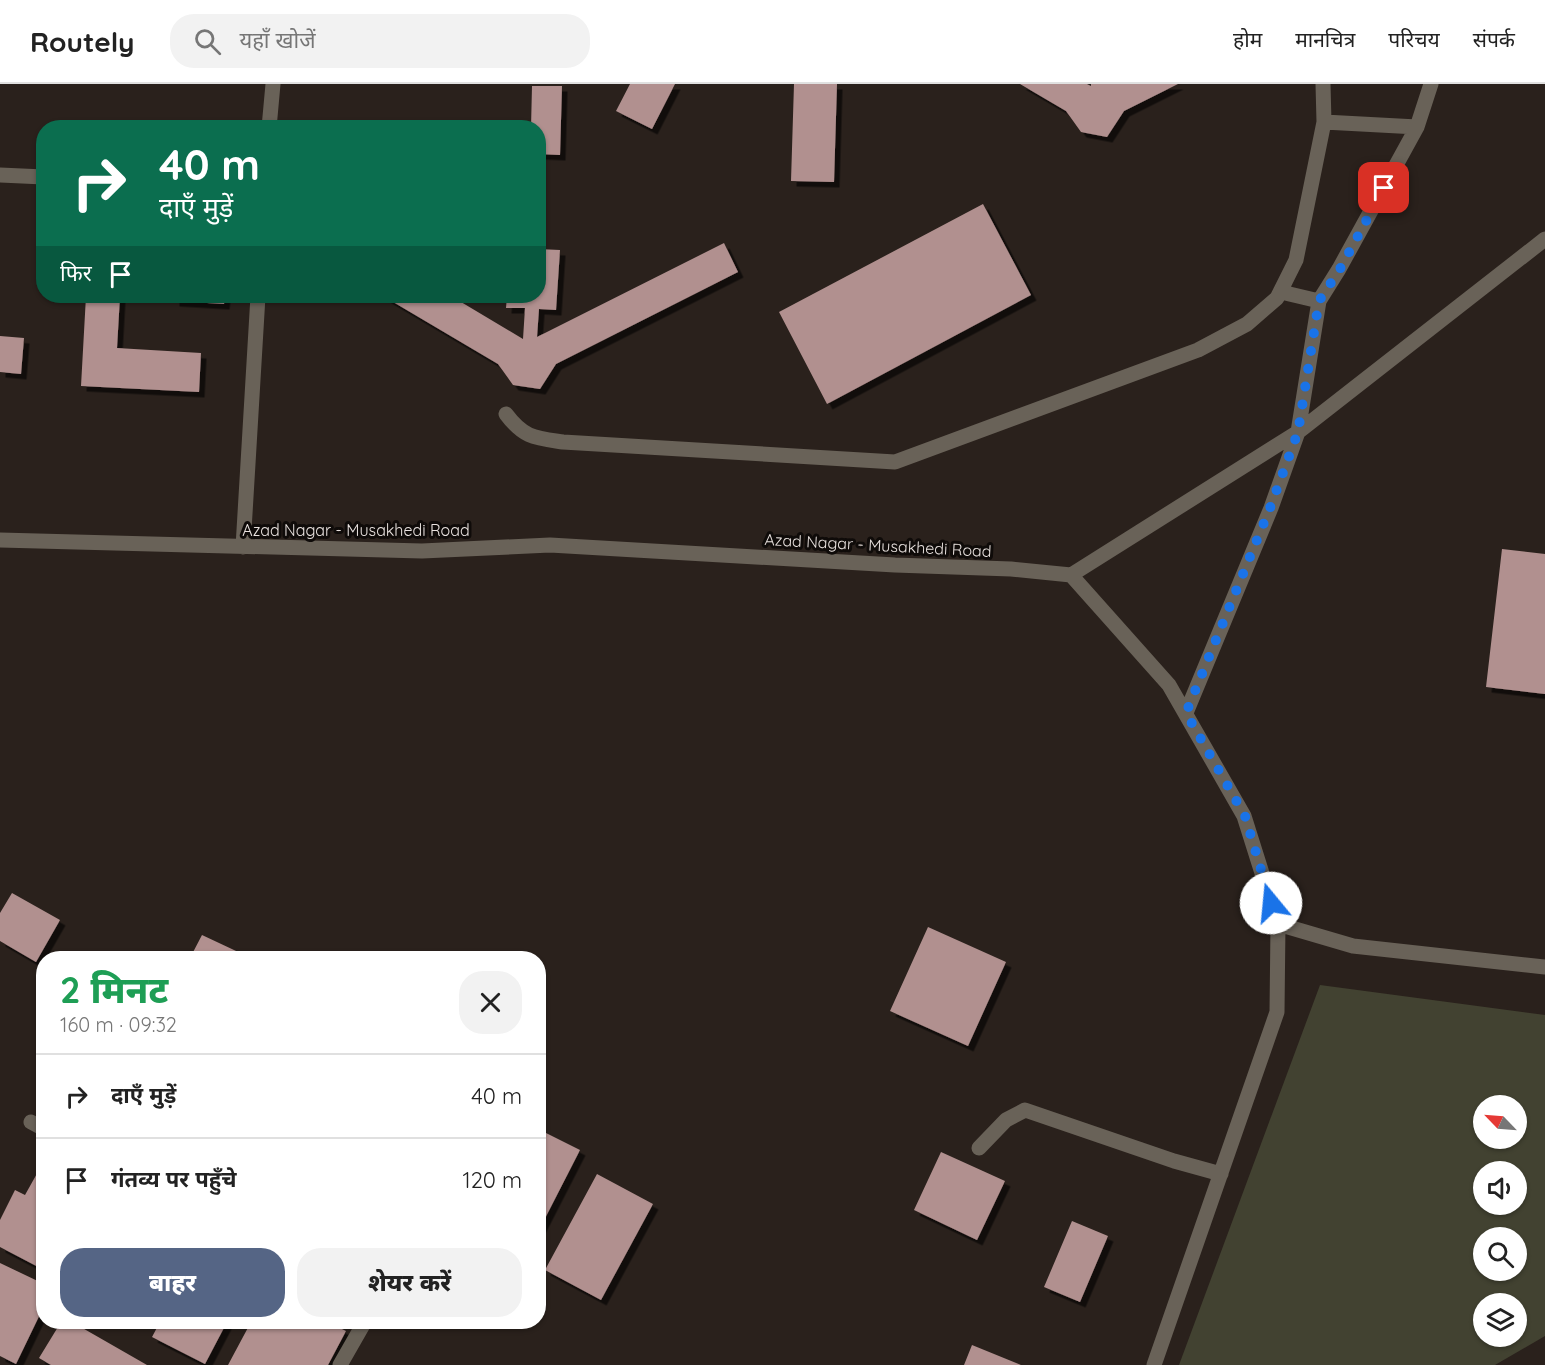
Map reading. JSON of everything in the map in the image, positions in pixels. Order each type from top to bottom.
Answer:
[{"type":"street","points":[[270,120],[273,84]]},
{"type":"street","points":[[506,414],[531,438],[563,442],[895,462],[1198,350],[1247,324],[1278,298],[1281,292],[1296,260],[1324,122],[1323,84]]},
{"type":"street","points":[[1186,713],[1270,508],[1298,432],[1319,301],[1340,269],[1417,127],[1431,84]]},
{"type":"street","points":[[1324,122],[1417,127]]},
{"type":"street","points":[[0,175],[36,177]]},
{"type":"street","points":[[1154,1365],[1277,1012],[1278,924],[1245,816],[1186,713],[1169,686],[1071,575],[1298,432],[1545,239]]},
{"type":"street","points":[[1281,292],[1319,301]]},
{"type":"street","points":[[243,547],[258,303]]},
{"type":"street","name":"Azad Nagar - Musakhedi Road","points":[[0,540],[422,551],[550,545],[895,565],[1011,569],[1071,575]]},
{"type":"street","points":[[1278,924],[1353,946],[1545,967]]},
{"type":"street","points":[[979,1148],[1006,1120],[1025,1110],[1174,1161],[1221,1174]]},
{"type":"street","points":[[340,1365],[361,1329]]},
{"type":"green space","points":[[1320,985],[1545,1015],[1545,1336],[1527,1346],[1527,1293],[1473,1293],[1473,1347],[1526,1347],[1495,1365],[1179,1365]]},
{"type":"building","points":[[630,84],[675,84],[652,129],[616,111]]},
{"type":"building","points":[[794,84],[837,84],[834,182],[791,181]]},
{"type":"building","points":[[1020,84],[1087,84],[1091,86],[1091,84],[1178,84],[1124,111],[1107,137],[1081,132],[1066,111]]},
{"type":"building","points":[[532,86],[562,86],[560,155],[546,154],[546,120],[531,120]]},
{"type":"building","points":[[983,204],[1031,295],[827,404],[779,312]]},
{"type":"building","points":[[724,243],[738,272],[556,364],[540,389],[513,385],[498,364],[395,303],[463,303],[523,339],[525,308],[506,308],[506,303],[546,303],[546,249],[560,250],[556,310],[539,309],[537,337]]},
{"type":"building","points":[[86,303],[120,303],[117,348],[201,353],[199,392],[81,386]]},
{"type":"building","points":[[0,336],[24,338],[21,374],[0,372]]},
{"type":"building","points":[[1502,549],[1545,554],[1545,694],[1486,687]]},
{"type":"building","points":[[12,893],[60,920],[42,951],[36,951],[36,962],[0,941],[0,913]]},
{"type":"building","points":[[928,927],[1006,962],[968,1046],[890,1011]]},
{"type":"building","points":[[202,935],[236,951],[194,951]]},
{"type":"building","points":[[546,1133],[580,1150],[546,1216]]},
{"type":"building","points":[[941,1152],[1005,1181],[977,1240],[914,1210]]},
{"type":"building","points":[[597,1174],[653,1204],[601,1300],[546,1271]]},
{"type":"building","points":[[36,1175],[36,1266],[0,1247],[0,1220],[15,1190],[25,1195]]},
{"type":"building","points":[[1072,1221],[1108,1236],[1080,1302],[1044,1287]]},
{"type":"building","points":[[0,1263],[36,1280],[36,1323],[16,1364],[0,1356]]},
{"type":"building","points":[[57,1329],[84,1329],[147,1365],[51,1365],[39,1358]]},
{"type":"building","points":[[156,1329],[223,1329],[205,1364],[152,1337]]},
{"type":"building","points":[[247,1329],[342,1329],[346,1331],[328,1365],[228,1365]]},
{"type":"building","points":[[972,1345],[1021,1365],[964,1365]]},
{"type":"route","points":[[1271,903],[1245,816],[1186,713],[1270,508],[1298,432],[1319,301],[1340,269],[1384,188]]}]
